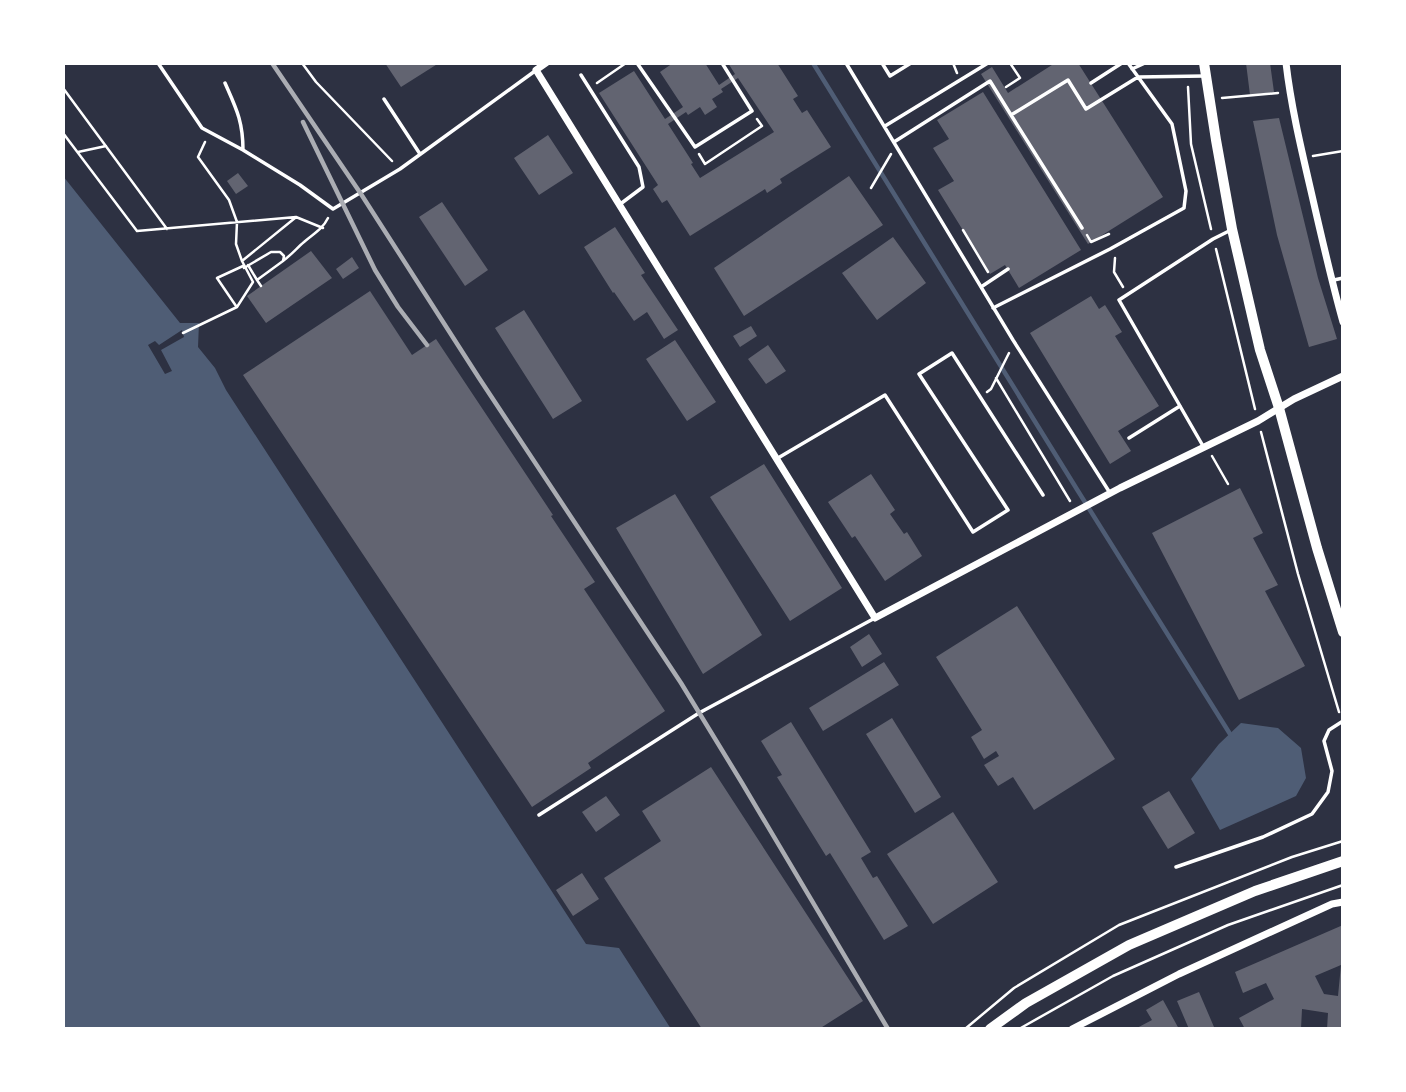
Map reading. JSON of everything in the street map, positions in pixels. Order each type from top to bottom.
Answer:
[{"type":"main road","points":[[1204,63],[1232,229],[1260,350],[1343,632]]},
{"type":"main road","points":[[990,1029],[1026,1003],[1129,945],[1255,891],[1343,861]]},
{"type":"street","points":[[546,63],[536,70],[875,618],[1076,511],[1343,376]]},
{"type":"street","points":[[1286,63],[1289,92],[1303,158],[1343,322]]},
{"type":"street","points":[[1072,1029],[1178,974],[1332,904],[1343,902]]},
{"type":"lane","points":[[158,63],[202,128],[243,150],[334,209],[400,169],[536,70]]},
{"type":"lane","points":[[637,63],[695,147],[752,111],[722,63]]},
{"type":"lane","points":[[846,63],[1107,495]]},
{"type":"lane","points":[[882,63],[890,76],[911,63]]},
{"type":"lane","points":[[885,127],[988,63]]},
{"type":"lane","points":[[1091,83],[1122,63]]},
{"type":"lane","points":[[993,308],[1110,250],[1184,208],[1186,191],[1172,124],[1128,63]]},
{"type":"lane","points":[[1132,69],[1145,63]]},
{"type":"lane","points":[[581,75],[639,167],[643,187],[620,205]]},
{"type":"lane","points":[[1011,115],[1068,80],[1086,109],[1138,77],[1206,76]]},
{"type":"lane","points":[[894,142],[990,81],[1082,228]]},
{"type":"lane","points":[[225,83],[243,131],[243,150]]},
{"type":"lane","points":[[384,99],[420,154]]},
{"type":"lane","points":[[1203,447],[1119,300],[1232,229]]},
{"type":"lane","points":[[981,287],[1008,269]]},
{"type":"lane","points":[[1332,281],[1343,278]]},
{"type":"lane","points":[[776,459],[886,395],[973,533],[1007,510],[919,374],[952,354],[1043,495]]},
{"type":"lane","points":[[1129,438],[1180,406]]},
{"type":"lane","points":[[539,816],[699,713],[875,618]]},
{"type":"lane","points":[[1176,867],[1263,837],[1312,814],[1328,792],[1332,771],[1324,741],[1329,730],[1342,722]]},
{"type":"path","points":[[302,63],[316,82],[400,169]]},
{"type":"path","points":[[589,88],[626,63]]},
{"type":"path","points":[[1005,88],[1020,78],[1010,63]]},
{"type":"path","points":[[63,88],[167,229]]},
{"type":"path","points":[[1222,98],[1289,92]]},
{"type":"path","points":[[695,147],[705,164],[762,126],[752,111]]},
{"type":"path","points":[[63,133],[137,231],[296,217],[323,228]]},
{"type":"path","points":[[183,333],[237,307],[253,282],[236,244],[237,222],[229,200],[198,157],[205,141]]},
{"type":"path","points":[[77,152],[106,146]]},
{"type":"path","points":[[1303,158],[1343,151]]},
{"type":"path","points":[[871,188],[886,162]]},
{"type":"path","points":[[257,280],[323,228],[334,209]]},
{"type":"path","points":[[244,265],[296,217]]},
{"type":"path","points":[[963,230],[988,272]]},
{"type":"path","points":[[1091,243],[1109,234]]},
{"type":"path","points":[[237,307],[217,278],[271,253],[280,252],[284,256],[281,261]]},
{"type":"path","points":[[1115,257],[1114,272],[1128,294]]},
{"type":"path","points":[[244,265],[261,286]]},
{"type":"path","points":[[991,389],[1006,357]]},
{"type":"path","points":[[996,379],[1076,511]]},
{"type":"path","points":[[1263,441],[1298,575],[1342,722]]},
{"type":"path","points":[[1203,447],[1210,452],[1228,484]]},
{"type":"path","points":[[1019,1029],[1113,976],[1228,925],[1343,885]]},
{"type":"water","points":[[63,176],[180,323],[199,323],[198,347],[215,368],[226,390],[586,944],[619,948],[671,1029],[63,1029]]},
{"type":"water","points":[[1241,723],[1278,728],[1301,748],[1306,778],[1296,796],[1220,830],[1191,779],[1219,744]]},
{"type":"pier","points":[[182,330],[184,337],[161,350],[172,371],[165,374],[148,345],[155,341],[159,345]]},
{"type":"building","points":[[385,63],[439,63],[401,87]]},
{"type":"building","points":[[673,63],[705,63],[719,85],[735,74],[728,63],[777,63],[798,96],[793,99],[802,113],[807,110],[831,147],[780,179],[782,183],[767,193],[765,189],[690,236],[667,200],[662,203],[653,189],[658,185],[599,93],[634,71],[665,119],[683,107],[660,72]],"holes":[[[738,78],[774,132],[700,178],[668,124],[686,112],[688,115],[700,107],[705,115],[717,107],[712,99],[723,92],[721,89]]]},
{"type":"building","points":[[1055,63],[1078,63],[1163,197],[1088,244],[981,74],[992,67],[1008,93]]},
{"type":"building","points":[[1246,63],[1270,63],[1274,92],[1250,95]]},
{"type":"building","points":[[983,92],[1081,250],[1019,288],[1005,265],[990,274],[938,190],[954,181],[933,148],[949,139],[937,120]]},
{"type":"building","points":[[1279,118],[1318,278],[1337,339],[1309,347],[1277,235],[1253,121]]},
{"type":"building","points":[[548,135],[573,173],[539,195],[514,158]]},
{"type":"building","points":[[238,173],[248,186],[236,194],[227,181]]},
{"type":"building","points":[[849,176],[883,225],[744,316],[714,268]]},
{"type":"building","points":[[442,202],[488,270],[465,286],[419,217]]},
{"type":"building","points":[[615,227],[645,273],[641,275],[678,330],[664,339],[647,312],[634,321],[584,247]]},
{"type":"building","points":[[893,237],[926,283],[877,320],[842,273]]},
{"type":"building","points":[[311,251],[332,278],[266,323],[247,296]]},
{"type":"building","points":[[352,257],[359,268],[343,279],[336,269]]},
{"type":"building","points":[[370,291],[412,355],[436,339],[595,582],[584,589],[665,711],[588,763],[591,768],[532,807],[243,375]]},
{"type":"building","points":[[1091,296],[1099,309],[1105,305],[1122,332],[1115,336],[1159,406],[1118,431],[1131,451],[1110,464],[1030,333]]},
{"type":"building","points":[[524,310],[582,401],[553,419],[495,328]]},
{"type":"building","points":[[751,326],[757,336],[740,347],[733,336]]},
{"type":"building","points":[[675,340],[716,402],[687,421],[646,359]]},
{"type":"building","points":[[768,345],[786,371],[766,384],[748,359]]},
{"type":"building","points":[[764,464],[842,588],[790,621],[710,497]]},
{"type":"building","points":[[871,474],[895,510],[890,514],[904,534],[907,532],[922,556],[885,581],[828,502]]},
{"type":"building","points":[[1240,488],[1263,533],[1253,538],[1278,585],[1265,591],[1305,666],[1239,700],[1152,533]]},
{"type":"building","points":[[675,494],[762,635],[703,674],[616,528]]},
{"type":"building","points":[[1017,606],[1115,759],[1034,810],[1013,777],[998,786],[984,765],[999,756],[996,751],[984,759],[971,737],[982,730],[936,657]]},
{"type":"building","points":[[869,634],[882,654],[862,667],[850,647]]},
{"type":"building","points":[[884,662],[899,685],[823,731],[809,708]]},
{"type":"building","points":[[892,718],[941,797],[915,813],[866,734]]},
{"type":"building","points":[[791,722],[871,852],[861,858],[873,878],[877,876],[908,926],[884,940],[830,853],[826,856],[777,777],[782,775],[761,741]]},
{"type":"building","points":[[711,767],[863,1001],[819,1029],[702,1029],[604,878],[661,841],[642,811]]},
{"type":"building","points":[[1169,791],[1195,833],[1168,849],[1142,807]]},
{"type":"building","points":[[606,796],[620,815],[596,832],[582,812]]},
{"type":"building","points":[[953,812],[998,882],[933,924],[887,854]]},
{"type":"building","points":[[582,873],[599,899],[573,916],[556,890]]},
{"type":"building","points":[[1343,925],[1343,1029],[1327,1029],[1328,1013],[1302,1009],[1301,1029],[1245,1029],[1239,1018],[1274,999],[1266,983],[1243,993],[1235,972]],"holes":[[[1341,965],[1338,996],[1324,994],[1315,976]]]},
{"type":"building","points":[[1199,992],[1214,1027],[1210,1029],[1189,1029],[1177,1001]]},
{"type":"building","points":[[1163,1000],[1179,1029],[1135,1029],[1152,1020],[1146,1010]]},
{"type":"waterway","points":[[813,63],[1230,734]]},
{"type":"railway","points":[[272,63],[361,194],[681,683],[888,1029]]},
{"type":"railway","points":[[303,122],[375,270],[398,307],[427,345]]}]
